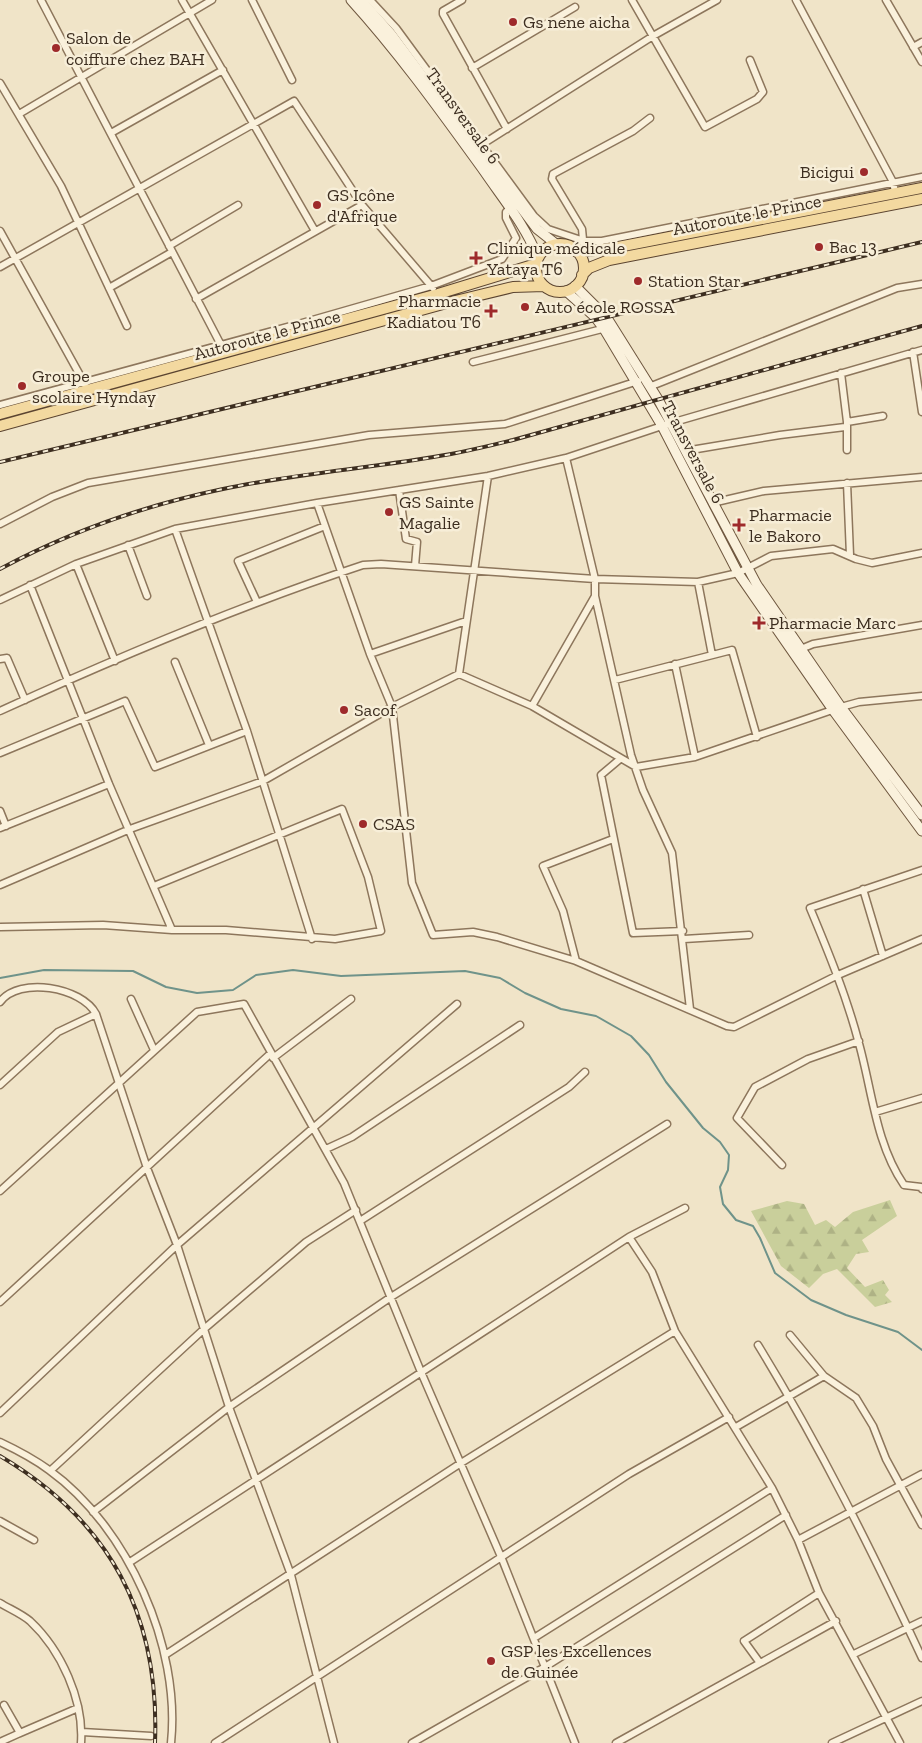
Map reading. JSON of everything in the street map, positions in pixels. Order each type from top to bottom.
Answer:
[{"type":"main road","name":"Transversale 6","points":[[351,0],[385,38],[513,205],[556,244]]},
{"type":"main road","name":"Transversale 6","points":[[361,0],[391,34],[479,146],[513,205],[529,237],[537,261]]},
{"type":"main road","name":"Autoroute le Prince","points":[[582,248],[613,248],[922,188]]},
{"type":"main road","name":"Autoroute le Prince","points":[[582,276],[589,268],[609,260],[922,199]]},
{"type":"main road","points":[[556,244],[582,248],[584,267],[582,276],[576,286],[566,291],[554,291],[544,286],[536,272],[537,261],[546,248],[556,244]]},
{"type":"main road","name":"Autoroute le Prince","points":[[0,414],[86,386],[537,261]]},
{"type":"main road","name":"Autoroute le Prince","points":[[0,426],[443,304],[513,287],[544,286]]},
{"type":"main road","name":"Transversale 6","points":[[576,286],[599,308],[608,328],[643,382],[667,424],[743,571],[922,831]]},
{"type":"main road","name":"Transversale 6","points":[[566,291],[608,328]]},
{"type":"main road","name":"Transversale 6","points":[[643,382],[685,451],[712,503],[743,571],[801,649],[837,708],[922,815]]},
{"type":"street","points":[[41,0],[82,76],[196,300],[223,348]]},
{"type":"street","points":[[182,0],[315,231]]},
{"type":"street","points":[[19,114],[212,0]]},
{"type":"street","points":[[252,0],[292,80]]},
{"type":"street","points":[[370,0],[396,28],[479,146],[545,232],[582,248],[602,242],[922,177]]},
{"type":"street","points":[[462,0],[443,11],[442,14],[507,129]]},
{"type":"street","points":[[632,0],[704,127],[757,99],[762,92],[750,60]]},
{"type":"street","points":[[479,146],[653,36],[717,0]]},
{"type":"street","points":[[796,0],[893,182],[896,192]]},
{"type":"street","points":[[886,0],[922,62]]},
{"type":"street","points":[[472,68],[575,7]]},
{"type":"street","points":[[914,47],[922,42]]},
{"type":"street","points":[[111,133],[222,70]]},
{"type":"street","points":[[0,83],[61,186],[77,224],[127,326]]},
{"type":"street","points":[[0,267],[294,101],[362,205],[435,290],[502,259],[516,238],[506,218],[513,205]]},
{"type":"street","points":[[582,248],[582,229],[552,179],[553,174],[633,131],[650,118]]},
{"type":"street","points":[[109,288],[238,205]]},
{"type":"street","points":[[196,300],[362,205]]},
{"type":"street","points":[[0,231],[86,386],[0,405]]},
{"type":"street","points":[[0,524],[52,497],[88,483],[369,435],[505,424],[643,382],[897,288],[922,284]]},
{"type":"street","points":[[473,362],[608,328]]},
{"type":"street","points":[[0,600],[76,564],[175,530],[317,503],[488,476],[566,458],[667,424],[922,350]]},
{"type":"street","points":[[913,352],[922,412]]},
{"type":"street","points":[[841,373],[847,450]]},
{"type":"street","points":[[685,451],[883,416]]},
{"type":"street","points":[[566,458],[595,579],[595,596],[631,755],[643,790],[672,853],[684,939],[690,1009]]},
{"type":"street","points":[[459,674],[488,476]]},
{"type":"street","points":[[712,503],[764,491],[922,477]]},
{"type":"street","points":[[847,483],[850,555]]},
{"type":"street","points":[[399,490],[406,539],[417,542],[416,566]]},
{"type":"street","points":[[317,503],[370,654],[392,707],[412,883],[430,932],[433,935],[473,932],[497,937],[576,961],[734,1027],[838,975],[922,939]]},
{"type":"street","points":[[257,602],[238,561],[325,526]]},
{"type":"street","points":[[175,530],[247,731],[312,939]]},
{"type":"street","points":[[128,545],[147,596]]},
{"type":"street","points":[[0,711],[68,679],[209,621],[363,564],[595,579],[698,582],[743,571],[771,556],[832,549],[856,559],[872,563],[922,553]]},
{"type":"street","points":[[76,564],[115,661]]},
{"type":"street","points":[[698,582],[712,655]]},
{"type":"street","points":[[30,586],[109,784],[172,930]]},
{"type":"street","points":[[532,706],[595,596]]},
{"type":"street","points":[[370,654],[466,621]]},
{"type":"street","points":[[801,649],[813,644],[922,625]]},
{"type":"street","points":[[615,680],[732,650],[757,737]]},
{"type":"street","points":[[0,658],[7,658],[25,700]]},
{"type":"street","points":[[175,662],[209,745]]},
{"type":"street","points":[[675,664],[695,757]]},
{"type":"street","points":[[0,885],[130,829],[264,782],[392,707],[459,674],[532,706],[636,767],[695,757],[858,702],[922,696]]},
{"type":"street","points":[[0,753],[127,702],[155,768],[247,731]]},
{"type":"street","points":[[620,759],[601,775],[633,932],[683,931]]},
{"type":"street","points":[[0,810],[3,827],[109,784]]},
{"type":"street","points":[[0,927],[103,925],[172,930],[226,930],[312,939],[335,939],[381,931],[368,877],[342,809],[154,886]]},
{"type":"street","points":[[576,961],[563,911],[543,866],[613,839]]},
{"type":"street","points":[[922,870],[810,908],[838,975],[859,1041],[875,1112],[895,1172],[904,1184],[922,1188]]},
{"type":"street","points":[[863,889],[883,956]]},
{"type":"street","points":[[684,939],[749,935]]},
{"type":"street","points":[[0,1002],[12,992],[37,987],[67,992],[81,998],[92,1007],[96,1014],[120,1081],[147,1168],[177,1245],[229,1407],[291,1575],[334,1743]]},
{"type":"street","points":[[131,999],[154,1050]]},
{"type":"street","points":[[0,1302],[271,1056],[351,999]]},
{"type":"street","points":[[0,1191],[197,1012],[244,1004],[271,1056],[326,1149],[356,1210],[421,1372],[502,1558],[575,1743]]},
{"type":"street","points":[[0,1413],[177,1245],[457,1004]]},
{"type":"street","points":[[0,1085],[58,1032],[96,1014]]},
{"type":"street","points":[[326,1149],[352,1137],[520,1025]]},
{"type":"street","points":[[782,1165],[737,1118],[754,1087],[808,1059],[859,1041]]},
{"type":"street","points":[[360,1221],[569,1087],[585,1072]]},
{"type":"street","points":[[875,1112],[922,1098]]},
{"type":"street","points":[[93,1512],[229,1407],[391,1297],[668,1124]]},
{"type":"street","points":[[130,1562],[629,1237],[685,1208]]},
{"type":"street","points":[[50,1471],[204,1329],[306,1242],[356,1210]]},
{"type":"street","points":[[629,1237],[652,1272],[675,1332],[736,1427],[772,1488],[798,1540],[820,1593],[900,1743]]},
{"type":"street","points":[[165,1655],[461,1463],[675,1332]]},
{"type":"street","points":[[790,1335],[824,1376],[856,1398],[873,1426],[886,1459],[922,1525]]},
{"type":"street","points":[[758,1345],[789,1396],[851,1513],[922,1658]]},
{"type":"street","points":[[736,1427],[824,1376]]},
{"type":"street","points":[[215,1743],[629,1474],[729,1417]]},
{"type":"street","points":[[0,1442],[50,1471],[93,1512],[130,1562],[150,1607],[165,1655],[172,1706],[171,1743]]},
{"type":"street","points":[[798,1540],[922,1474]]},
{"type":"street","points":[[534,1638],[772,1488]]},
{"type":"street","points":[[412,1743],[545,1667],[786,1515]]},
{"type":"street","points":[[0,1521],[34,1540]]},
{"type":"street","points":[[760,1663],[744,1641],[820,1593]]},
{"type":"street","points":[[0,1603],[29,1620],[49,1643],[65,1668],[78,1708],[82,1732],[81,1743]]},
{"type":"street","points":[[616,1743],[836,1621]]},
{"type":"street","points":[[854,1654],[922,1621]]},
{"type":"street","points":[[832,1743],[886,1716],[922,1701]]},
{"type":"street","points":[[4,1705],[20,1733]]},
{"type":"street","points":[[0,1742],[78,1708]]},
{"type":"street","points":[[82,1732],[151,1736]]},
{"type":"green space","points":[[890,1200],[897,1216],[862,1240],[869,1252],[856,1254],[847,1268],[865,1287],[883,1280],[889,1290],[885,1295],[892,1302],[875,1307],[837,1269],[823,1274],[809,1288],[781,1266],[751,1211],[787,1201],[804,1204],[815,1225],[826,1220],[835,1227],[853,1212]]},
{"type":"waterway","points":[[0,978],[44,970],[133,971],[166,987],[197,993],[233,990],[256,975],[293,970],[341,976],[465,971],[500,978],[525,993],[561,1009],[596,1016],[631,1036],[649,1055],[666,1082],[703,1128],[720,1142],[729,1155],[728,1170],[720,1187],[723,1204],[736,1220],[753,1226],[775,1273],[811,1300],[846,1315],[898,1332],[922,1350]]},
{"type":"railway","points":[[0,462],[922,242]]},
{"type":"railway","points":[[0,569],[53,543],[108,521],[165,503],[251,483],[422,459],[490,446],[922,326]]},
{"type":"railway","points":[[0,1456],[38,1482],[71,1510],[99,1542],[121,1576],[137,1613],[148,1653],[154,1697],[155,1743]]},
{"type":"place","name":"Gs nene aicha","points":[[513,22]]},
{"type":"place","name":"Salon de coiffure chez BAH","points":[[56,48]]},
{"type":"place","name":"Bicigui","points":[[864,172]]},
{"type":"place","name":"GS Icône d'Afrique","points":[[317,205]]},
{"type":"place","name":"Bac 13","points":[[819,247]]},
{"type":"place","name":"Clinique médicale Yataya T6","points":[[476,258]]},
{"type":"place","name":"Station Star","points":[[638,281]]},
{"type":"place","name":"Auto école ROSSA","points":[[525,307]]},
{"type":"place","name":"Pharmacie Kadiatou T6","points":[[491,311]]},
{"type":"place","name":"Groupe scolaire Hynday","points":[[22,386]]},
{"type":"place","name":"GS Sainte Magalie","points":[[389,512]]},
{"type":"place","name":"Pharmacie le Bakoro","points":[[739,525]]},
{"type":"place","name":"Pharmacie Marc","points":[[759,623]]},
{"type":"place","name":"Sacof","points":[[344,710]]},
{"type":"place","name":"CSAS","points":[[363,824]]},
{"type":"place","name":"GSP les Excellences de Guinée","points":[[491,1661]]}]
